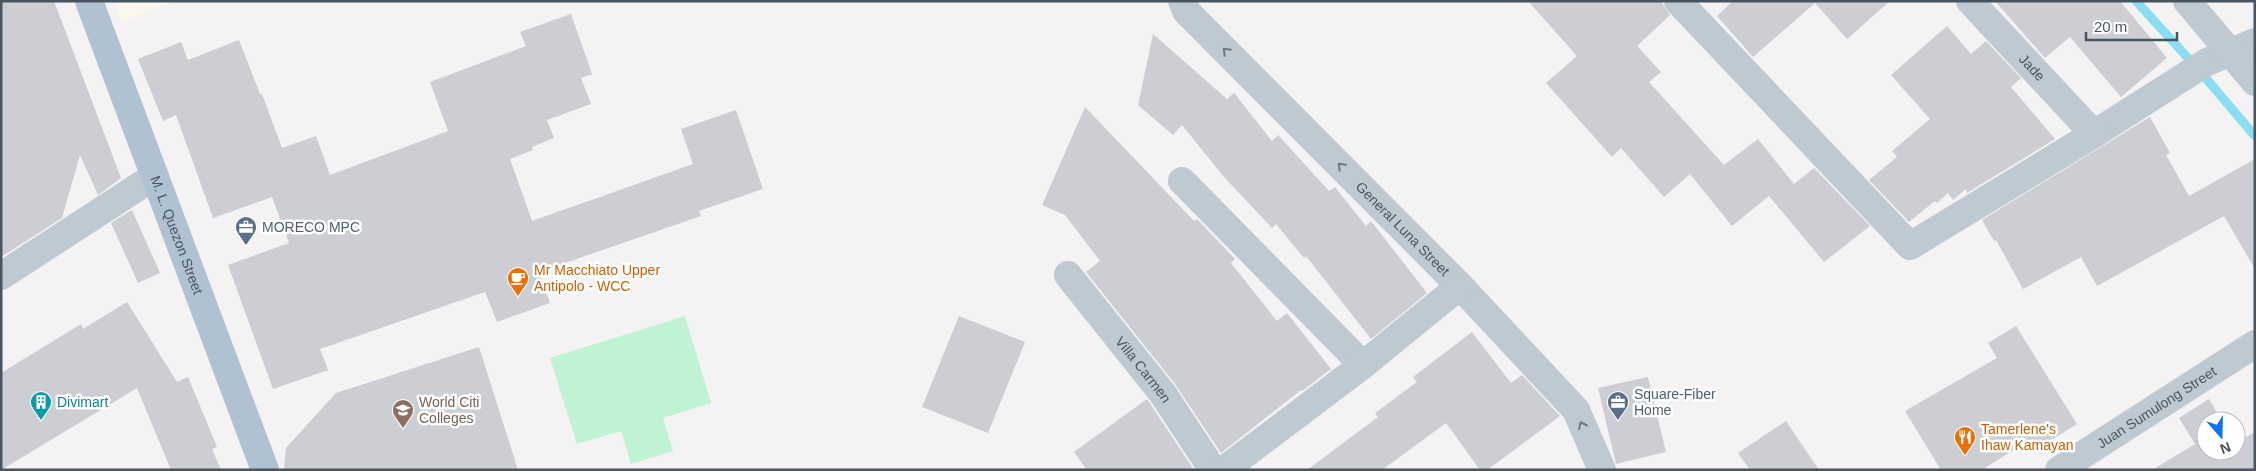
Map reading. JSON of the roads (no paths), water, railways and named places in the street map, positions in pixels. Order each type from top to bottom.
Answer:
[{"type":"main road","name":"M. L. Quezon Street","points":[[89,1],[265,470]]},
{"type":"street","name":"General Luna Street","points":[[1182,1],[1186,11],[1460,286],[1576,410],[1602,470]]},
{"type":"street","points":[[1678,1],[1910,246],[2094,134],[2170,85],[2219,57],[2255,42]]},
{"type":"street","name":"Jade","points":[[1970,1],[2094,134]]},
{"type":"street","points":[[2187,1],[2219,57],[2255,82]]},
{"type":"street","points":[[1,276],[154,176]]},
{"type":"street","points":[[1182,180],[1363,365]]},
{"type":"street","name":"Villa Carmen","points":[[1068,275],[1163,394],[1213,470]]},
{"type":"street","points":[[1224,470],[1363,365],[1460,286]]},
{"type":"street","name":"Juan Sumulong Street","points":[[2059,470],[2255,344]]},
{"type":"waterway","points":[[2136,1],[2198,69],[2255,136]]},
{"type":"place","name":"MORECO MPC","points":[[246,246]]},
{"type":"place","name":"Mr Macchiato Upper Antipolo - WCC","points":[[518,297]]},
{"type":"place","name":"Divimart","points":[[41,421]]},
{"type":"place","name":"Square-Fiber Home","points":[[1618,421]]},
{"type":"place","name":"World Citi Colleges","points":[[403,429]]},
{"type":"place","name":"Tamerlene's Ihaw Kamayan","points":[[1965,456]]}]
